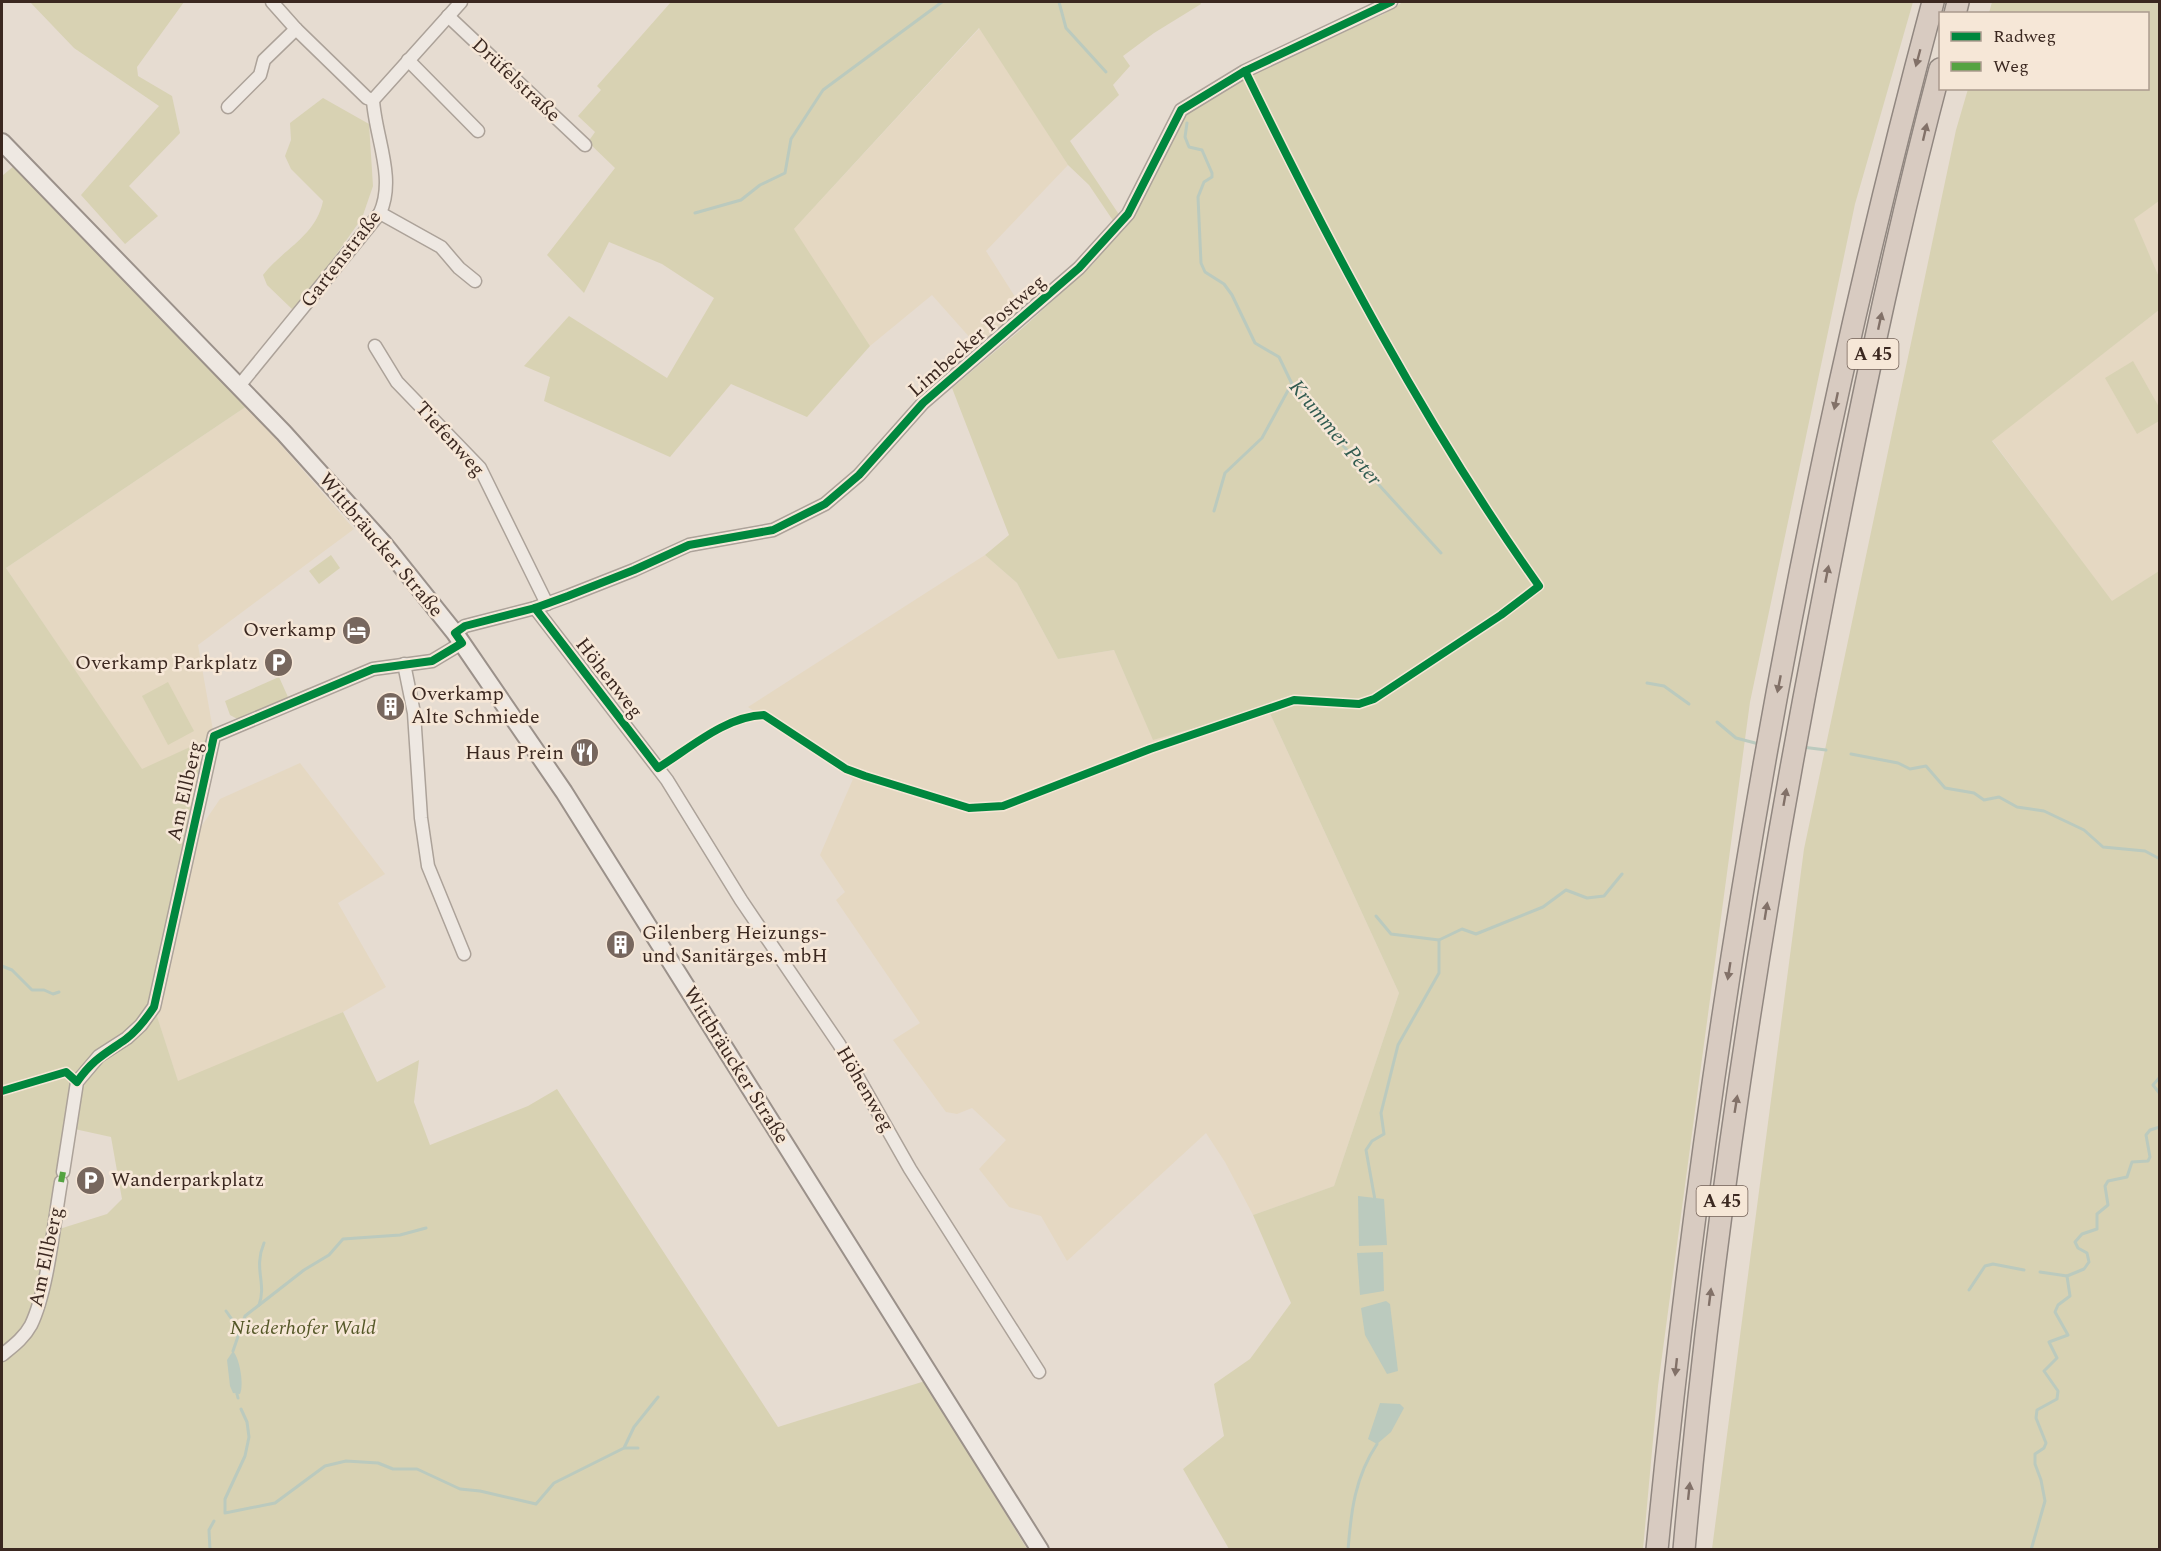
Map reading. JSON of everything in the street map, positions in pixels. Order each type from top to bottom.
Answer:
[{"type":"highway","name":"A 45","points":[[1657,1550],[1694,1216],[1748,851],[1790,626],[1866,264],[1933,2]]},
{"type":"highway","name":"A 45","points":[[1684,1550],[1699,1398],[1728,1162],[1775,855],[1816,632],[1873,353],[1939,77]]},
{"type":"main road","name":"Wittbräucker Straße","points":[[2,142],[239,386],[383,543],[458,638],[564,792],[1040,1550]]},
{"type":"street","points":[[272,2],[296,29],[368,98],[373,100],[452,7]]},
{"type":"street","name":"Limbecker Postweg","points":[[458,638],[473,623],[547,604],[634,570],[681,548],[773,530],[825,504],[859,475],[923,403],[1079,267],[1121,222],[1128,214],[1181,110],[1245,71],[1391,2]]},
{"type":"street","name":"Drüfelstraße","points":[[452,7],[585,145]]},
{"type":"street","points":[[228,107],[260,75],[264,60],[296,29]]},
{"type":"street","points":[[408,60],[478,130]]},
{"type":"street","name":"Gartenstraße","points":[[239,386],[380,213],[384,203],[386,182],[373,100]]},
{"type":"street","points":[[380,213],[441,247],[459,268],[476,281]]},
{"type":"street","name":"Tiefenweg","points":[[375,346],[397,382],[480,468],[547,604]]},
{"type":"street","name":"Höhenweg","points":[[535,608],[539,617],[616,712],[667,780],[741,900],[839,1044],[910,1169],[1039,1372]]},
{"type":"street","name":"Am Ellberg","points":[[2,1355],[24,1335],[39,1306],[77,1082],[89,1064],[127,1038],[141,1025],[154,1007],[213,736],[363,673],[404,664],[432,661],[458,638]]},
{"type":"street","points":[[404,664],[414,713],[421,818],[428,866],[464,954]]},
{"type":"shaded area","points":[[980,28],[1068,165],[986,251],[1024,311],[980,349],[932,295],[870,346],[793,230]]},
{"type":"shaded area","points":[[2159,201],[2159,277],[2133,218]]},
{"type":"shaded area","points":[[2159,310],[2159,571],[2112,602],[1992,440]]},
{"type":"shaded area","points":[[247,406],[354,529],[198,645],[214,736],[142,770],[6,568]]},
{"type":"shaded area","points":[[985,555],[1017,583],[1058,659],[1114,650],[1153,739],[1267,707],[1399,993],[1334,1186],[1253,1215],[1225,1162],[1206,1133],[1067,1261],[1041,1216],[1009,1207],[979,1169],[1006,1140],[972,1108],[957,1114],[946,1112],[893,1040],[920,1023],[836,900],[845,892],[820,855],[853,779],[748,707]]},
{"type":"shaded area","points":[[300,763],[385,874],[338,903],[386,987],[343,1012],[178,1082],[154,1007],[190,843],[220,799]]},
{"type":"shaded area","points":[[1358,1196],[1384,1199],[1387,1245],[1359,1246]]},
{"type":"shaded area","points":[[1383,1252],[1384,1291],[1360,1295],[1357,1253]]},
{"type":"shaded area","points":[[1386,1301],[1390,1304],[1398,1371],[1387,1374],[1365,1335],[1361,1308]]},
{"type":"shaded area","points":[[233,1351],[241,1372],[240,1394],[233,1393],[230,1386],[227,1360]]},
{"type":"shaded area","points":[[1380,1403],[1400,1404],[1404,1408],[1391,1432],[1377,1444],[1368,1439]]},
{"type":"green space","points":[[30,2],[184,2],[137,67],[138,76],[172,96],[180,133],[129,186],[158,216],[125,244],[81,195],[159,106],[74,48]]},
{"type":"green space","points":[[671,2],[1200,2],[1201,4],[1154,33],[1123,56],[1130,66],[1113,85],[1119,95],[1070,141],[1120,216],[1114,222],[1089,185],[1068,165],[979,28],[794,229],[870,346],[807,417],[731,384],[670,457],[544,401],[550,377],[524,366],[569,316],[667,378],[714,298],[662,264],[609,242],[584,293],[547,255],[615,168],[588,142],[595,132],[578,116],[601,90],[597,86]]},
{"type":"green space","points":[[1403,2],[1913,2],[1855,204],[1750,702],[1658,1386],[1643,1549],[1229,1549],[1183,1469],[1224,1436],[1214,1384],[1250,1359],[1291,1303],[1253,1215],[1334,1186],[1399,993],[1267,707],[1153,740],[1114,650],[1058,659],[1017,583],[985,555],[1009,535],[952,388],[1093,264],[1131,214],[1183,111],[1245,73],[1382,15]]},
{"type":"green space","points":[[1992,2],[2159,2],[2159,201],[2134,219],[2159,277],[2159,310],[1992,441],[2112,601],[2159,571],[2159,1549],[1712,1549],[1804,849],[1956,130],[1968,90],[2149,90],[2149,12],[1989,12]]},
{"type":"green space","points":[[323,98],[369,124],[373,186],[362,218],[302,303],[292,309],[267,285],[263,275],[306,233],[319,213],[323,201],[291,169],[285,156],[291,140],[290,123]]},
{"type":"green space","name":"Niederhofer Wald","points":[[15,165],[247,406],[6,568],[142,769],[214,736],[154,1007],[178,1081],[343,1012],[377,1082],[419,1060],[414,1102],[430,1145],[528,1106],[557,1089],[778,1427],[925,1381],[1027,1549],[2,1549],[2,176]],"holes":[[[70,1128],[111,1137],[122,1199],[107,1214],[53,1231]]]},
{"type":"green space","points":[[2133,361],[2159,407],[2159,421],[2137,434],[2105,378]]},
{"type":"green space","points":[[331,555],[340,568],[319,584],[309,571]]},
{"type":"green space","points":[[279,677],[288,697],[308,688],[307,693],[241,721],[230,715],[225,701]]},
{"type":"green space","points":[[168,682],[194,731],[168,745],[142,696]]},
{"type":"waterway","points":[[695,213],[741,200],[760,185],[785,173],[791,139],[823,90],[942,2]]},
{"type":"waterway","name":"Krummer Peter","points":[[1059,2],[1066,28],[1106,72]]},
{"type":"waterway","name":"Krummer Peter","points":[[1187,123],[1185,137],[1189,147],[1202,150],[1212,173],[1212,177],[1204,182],[1198,197],[1201,263],[1205,272],[1224,284],[1232,295],[1255,343],[1279,357],[1292,384],[1322,414],[1327,428],[1441,553]]},
{"type":"waterway","points":[[1214,511],[1225,473],[1262,438],[1291,385]]},
{"type":"waterway","points":[[1647,683],[1664,686],[1689,704]]},
{"type":"waterway","points":[[1717,722],[1736,738],[1759,744]]},
{"type":"waterway","points":[[1802,747],[1826,750]]},
{"type":"waterway","points":[[1851,754],[1898,763],[1910,769],[1926,766],[1945,788],[1974,793],[1984,800],[1999,797],[2017,807],[2044,811],[2084,830],[2103,847],[2145,851],[2160,859]]},
{"type":"waterway","points":[[1375,1200],[1366,1150],[1372,1141],[1384,1134],[1381,1113],[1398,1045],[1439,973],[1439,940],[1462,929],[1476,934],[1543,907],[1566,890],[1587,898],[1604,896],[1622,874]]},
{"type":"waterway","points":[[1376,916],[1391,934],[1439,940]]},
{"type":"waterway","points":[[2,966],[12,970],[32,990],[44,990],[53,994],[59,992]]},
{"type":"waterway","points":[[2160,1077],[2153,1085],[2160,1094]]},
{"type":"waterway","points":[[2031,1550],[2045,1501],[2035,1464],[2035,1454],[2044,1448],[2046,1443],[2036,1418],[2037,1410],[2057,1399],[2058,1391],[2044,1371],[2057,1358],[2049,1342],[2068,1335],[2055,1312],[2058,1305],[2070,1296],[2067,1276],[2084,1269],[2089,1262],[2087,1253],[2078,1248],[2075,1242],[2082,1234],[2097,1229],[2097,1214],[2108,1205],[2105,1186],[2108,1181],[2127,1177],[2132,1162],[2148,1161],[2150,1157],[2146,1135],[2150,1130],[2160,1127]]},
{"type":"waterway","points":[[233,1351],[245,1316],[304,1270],[329,1255],[343,1239],[400,1235],[426,1228]]},
{"type":"waterway","points":[[259,1305],[262,1290],[260,1261],[264,1243]]},
{"type":"waterway","points":[[1969,1290],[1985,1266],[1993,1264],[2024,1270]]},
{"type":"waterway","points":[[2040,1272],[2067,1276]]},
{"type":"waterway","points":[[226,1311],[236,1325],[237,1332]]},
{"type":"waterway","points":[[237,1394],[238,1398]]},
{"type":"waterway","points":[[241,1409],[247,1422],[249,1437],[245,1456],[225,1499],[225,1513],[275,1503],[325,1466],[346,1461],[378,1463],[393,1469],[417,1469],[460,1489],[480,1491],[536,1504],[554,1483],[624,1448],[634,1427],[658,1397]]},
{"type":"waterway","points":[[1348,1550],[1355,1495],[1364,1469],[1377,1444]]},
{"type":"waterway","points":[[625,1448],[638,1448]]},
{"type":"waterway","points":[[210,1550],[209,1530],[214,1521]]},
{"type":"marked path","points":[[61,1182],[63,1172]]},
{"type":"cycle path","points":[[2,1091],[66,1072],[77,1082],[94,1062],[134,1032],[154,1007],[214,736],[373,669],[432,661],[462,643],[455,633],[465,626],[535,608],[634,570],[689,545],[773,530],[825,504],[859,475],[923,403],[1079,268],[1128,214],[1181,110],[1245,71],[1391,2]]},
{"type":"cycle path","points":[[535,608],[658,768],[722,727],[736,721],[764,715],[846,769],[969,808],[1003,806],[1150,749],[1294,700],[1359,704],[1374,699],[1501,615],[1539,586],[1497,525],[1418,399],[1311,204],[1245,71]]},
{"type":"place","name":"Overkamp","points":[[357,630]]},
{"type":"place","name":"Overkamp Parkplatz","points":[[279,663]]},
{"type":"place","name":"Overkamp Alte Schmiede","points":[[390,706]]},
{"type":"place","name":"Haus Prein","points":[[585,753]]},
{"type":"place","name":"Gilenberg Heizungs- und Sanitärges. mbH","points":[[621,944]]},
{"type":"place","name":"Wanderparkplatz","points":[[90,1180]]}]
